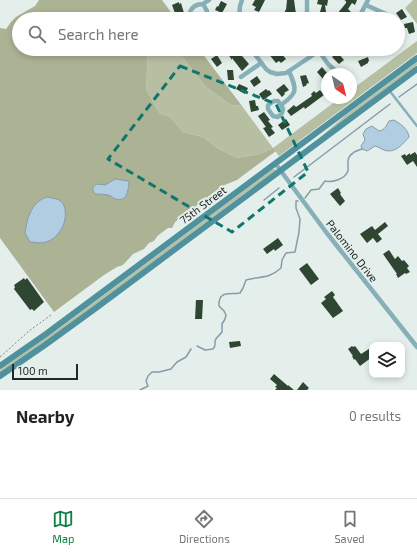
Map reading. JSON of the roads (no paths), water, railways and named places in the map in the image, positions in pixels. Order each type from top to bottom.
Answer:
[{"type":"main road","name":"75th Street","points":[[0,376],[40,349],[89,312],[417,58]]},
{"type":"main road","name":"75th Street","points":[[0,366],[417,69]]},
{"type":"street","points":[[190,12],[199,4],[203,4],[209,0]]},
{"type":"street","points":[[240,12],[242,0]]},
{"type":"street","points":[[306,12],[307,0]]},
{"type":"street","points":[[362,12],[367,2],[383,12]]},
{"type":"street","points":[[203,4],[207,12]]},
{"type":"street","points":[[257,56],[266,69],[274,74],[281,74],[289,71],[312,56]]},
{"type":"street","points":[[324,56],[328,64],[333,68]]},
{"type":"street","points":[[241,78],[262,63]]},
{"type":"street","points":[[281,105],[291,97],[294,92],[295,86],[289,71]]},
{"type":"street","name":"Palomino Drive","points":[[278,167],[331,238],[417,347]]},
{"type":"lane","points":[[389,90],[417,126]]},
{"type":"water","points":[[394,120],[404,127],[409,137],[401,145],[392,151],[384,150],[375,146],[367,151],[362,149],[361,146],[365,140],[363,134],[366,129],[372,126],[379,131],[383,130],[389,121]]},
{"type":"water","points":[[115,179],[128,181],[129,183],[126,195],[123,199],[120,200],[109,195],[95,194],[93,191],[93,187],[97,184],[105,185]]},
{"type":"water","points":[[47,197],[59,200],[64,205],[65,217],[62,228],[51,240],[42,243],[30,242],[25,233],[27,222],[37,203]]},
{"type":"waterway","points":[[399,97],[417,84]]},
{"type":"waterway","points":[[294,177],[390,104]]},
{"type":"waterway","points":[[305,198],[311,190],[319,189],[325,181],[335,181],[344,176],[348,171],[349,157],[362,149]]},
{"type":"waterway","points":[[264,200],[279,188]]},
{"type":"waterway","points":[[197,346],[205,350],[213,349],[215,347],[215,341],[222,332],[222,324],[226,315],[219,306],[220,298],[223,295],[240,293],[246,280],[269,276],[277,272],[281,268],[282,260],[286,253],[295,252],[300,219],[296,208],[296,201],[298,201]]},
{"type":"waterway","points":[[140,390],[148,386],[146,381],[152,372],[171,369],[177,362],[186,357],[191,349]]}]
